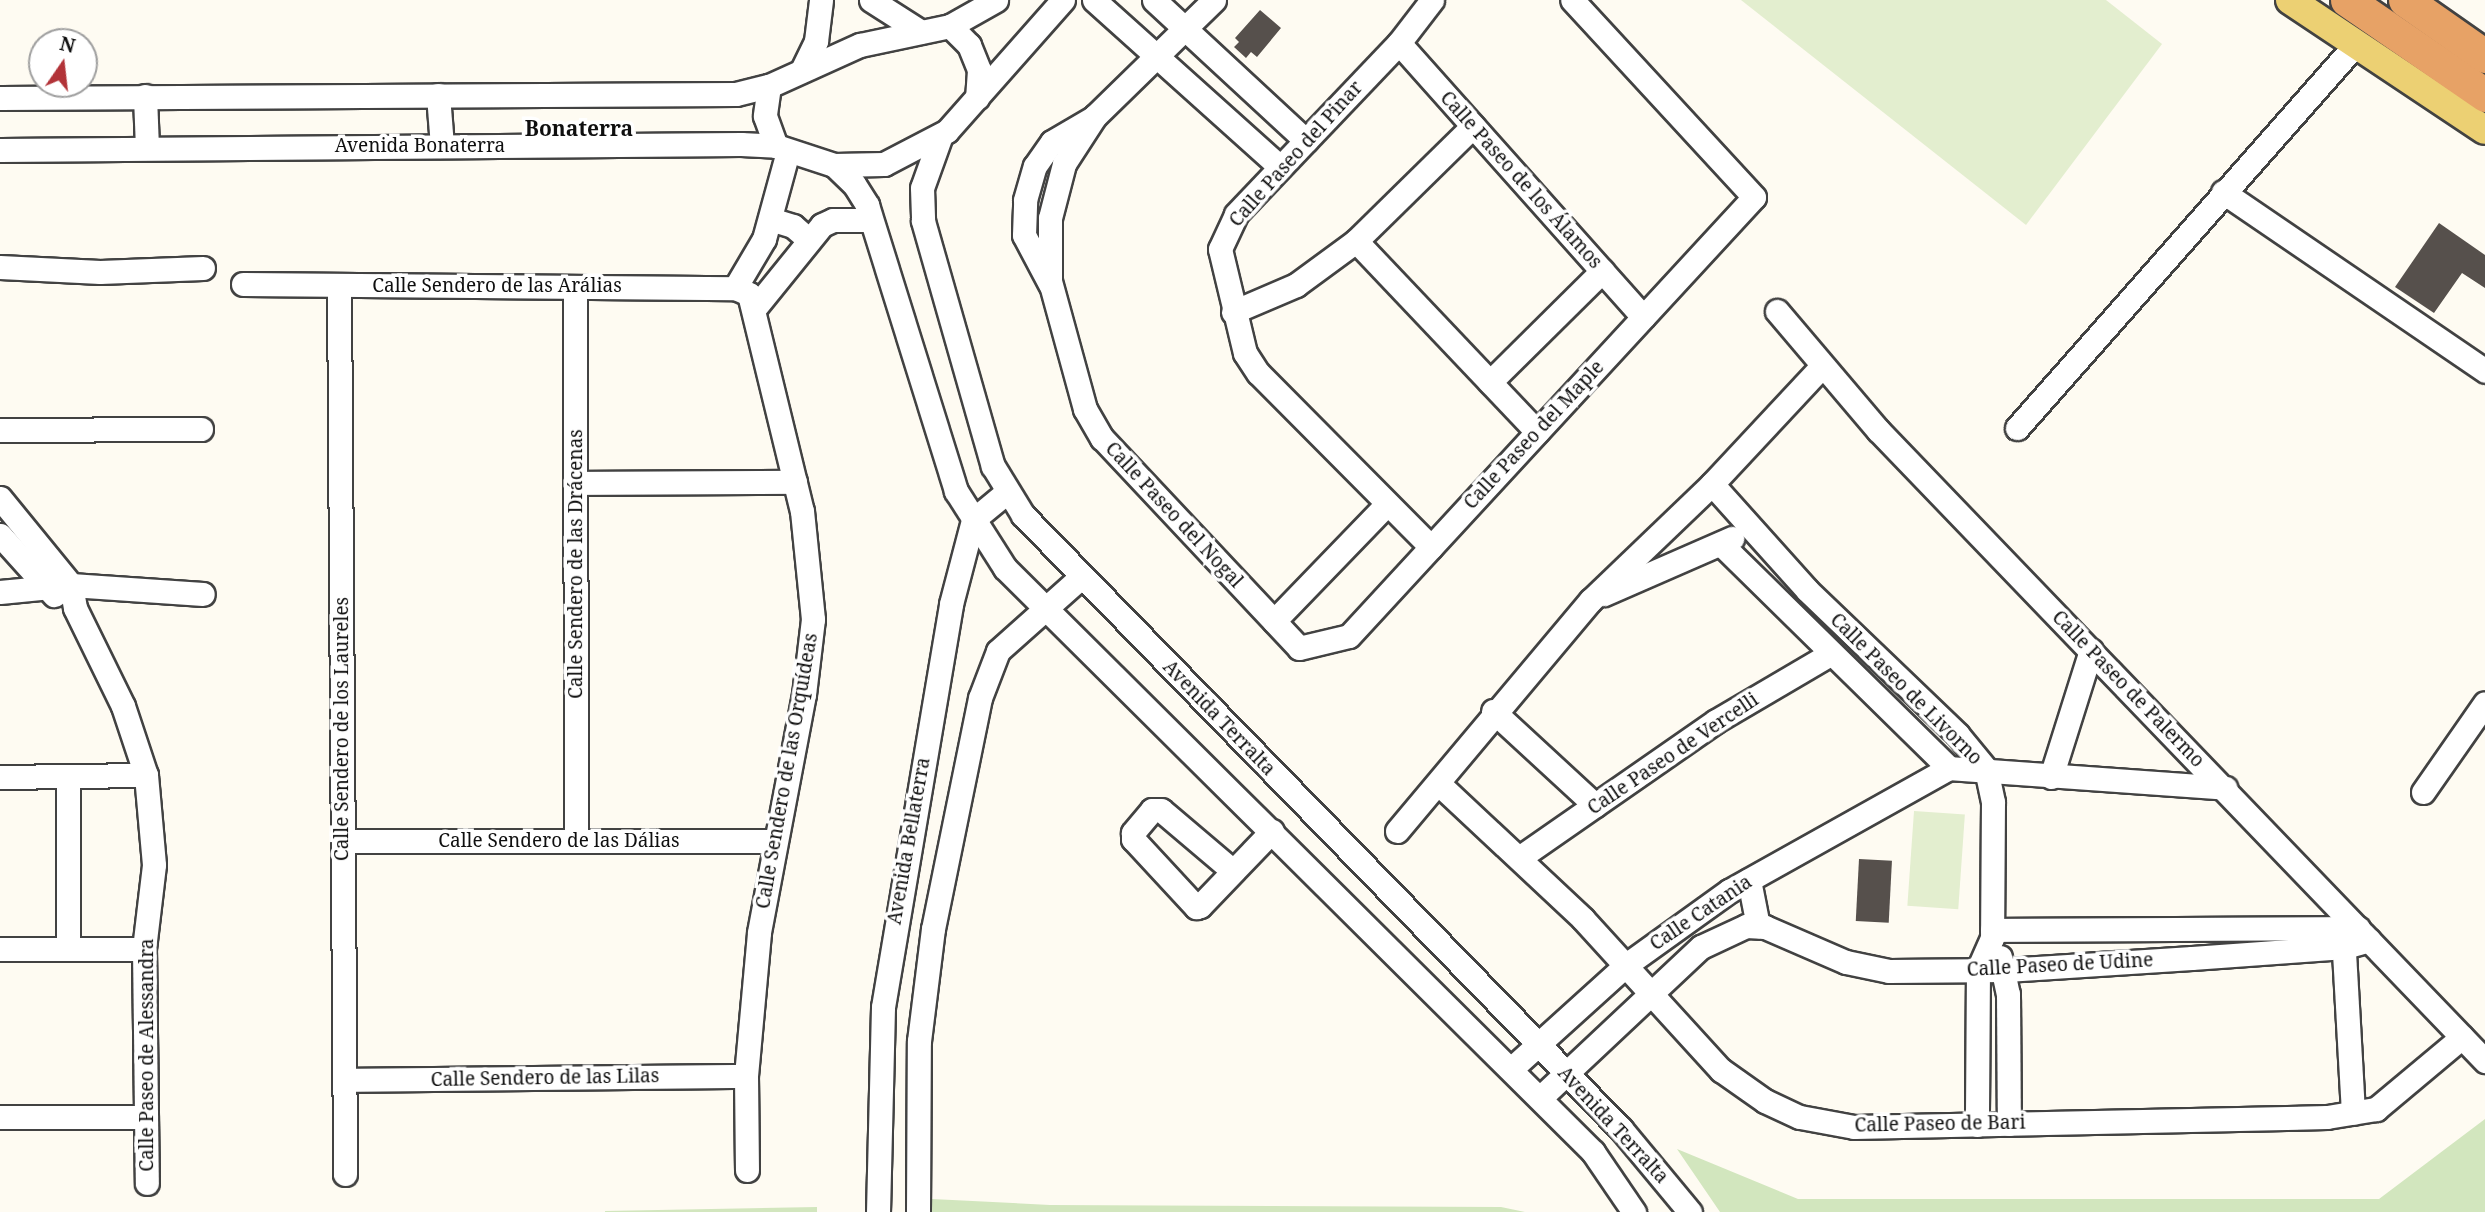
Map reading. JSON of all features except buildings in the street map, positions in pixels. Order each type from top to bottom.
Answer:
[{"type":"highway","points":[[2347,0],[2485,94]]},
{"type":"highway","points":[[2405,0],[2485,56]]},
{"type":"highway","points":[[2445,0],[2485,28]]},
{"type":"main road","points":[[2290,0],[2485,130]]},
{"type":"street","points":[[803,68],[816,41],[821,0]]},
{"type":"street","points":[[872,0],[921,33]]},
{"type":"street","points":[[0,98],[736,94],[769,86],[803,68],[860,45],[950,26],[996,0]]},
{"type":"street","name":"Avenida Bonaterra","points":[[0,150],[442,146],[782,149],[834,165],[884,164],[941,135],[1063,0]]},
{"type":"street","points":[[1094,0],[1280,167]]},
{"type":"street","points":[[1153,0],[1306,141]]},
{"type":"street","name":"Calle Paseo del Nogal","points":[[1214,0],[1096,116],[1072,126],[1052,142],[1034,166],[1025,200],[1024,235],[1031,256],[1051,286],[1092,424],[1112,451],[1299,648]]},
{"type":"street","name":"Calle Paseo del Pinar","points":[[1431,547],[1258,373],[1245,353],[1220,263],[1222,242],[1236,214],[1399,43],[1433,0]]},
{"type":"street","name":"Calle Paseo del Maple","points":[[1299,648],[1349,636],[1754,197],[1572,0]]},
{"type":"street","points":[[950,26],[969,45],[979,70],[977,98]]},
{"type":"street","name":"Calle Paseo de los Álamos","points":[[1399,43],[1643,317]]},
{"type":"street","points":[[2017,428],[2355,45]]},
{"type":"street","points":[[746,297],[769,219],[782,149],[765,116],[769,86]]},
{"type":"street","points":[[438,95],[442,146]]},
{"type":"street","points":[[145,96],[148,148]]},
{"type":"street","points":[[1233,312],[1296,285],[1356,241],[1472,126]]},
{"type":"street","name":"Avenida Terralta","points":[[941,135],[922,188],[923,221],[993,466],[1023,515],[1621,1129],[1690,1212]]},
{"type":"street","name":"Avenida Terralta","points":[[834,165],[854,184],[871,220],[956,491],[1005,568],[1593,1152],[1633,1212]]},
{"type":"street","points":[[2223,192],[2485,370]]},
{"type":"street","points":[[769,219],[793,226],[808,239]]},
{"type":"street","points":[[746,297],[808,239],[833,220],[871,220]]},
{"type":"street","points":[[1356,241],[1537,432]]},
{"type":"street","points":[[0,267],[100,272],[203,268]]},
{"type":"street","points":[[1490,382],[1602,271]]},
{"type":"street","name":"Calle Sendero de las Arálias","points":[[243,284],[575,287],[746,297]]},
{"type":"street","name":"Calle Sendero de los Laureles","points":[[339,285],[345,1174]]},
{"type":"street","name":"Calle Sendero de las Drácenas","points":[[575,287],[576,841]]},
{"type":"street","name":"Calle Sendero de las Orquídeas","points":[[746,297],[795,482],[813,620],[804,694],[759,933],[746,1076],[747,1170]]},
{"type":"street","name":"Calle Paseo de Palermo","points":[[1777,311],[1821,367],[2225,788],[2351,931],[2485,1061]]},
{"type":"street","points":[[1397,831],[1440,785],[1493,711],[1591,600],[1712,484],[1821,367]]},
{"type":"street","points":[[0,430],[201,429]]},
{"type":"street","points":[[575,483],[795,482]]},
{"type":"street","name":"Calle Paseo de Livorno","points":[[1712,484],[1807,590],[1958,735],[1986,769],[1993,802],[1992,934],[1978,969],[1977,1125]]},
{"type":"street","points":[[973,520],[1008,491]]},
{"type":"street","name":"Calle Paseo de Alessandra","points":[[0,498],[71,585],[75,608],[123,706],[146,775],[154,864],[144,950],[147,1183]]},
{"type":"street","points":[[1274,621],[1387,504]]},
{"type":"street","name":"Avenida Bellaterra","points":[[878,1212],[883,1007],[951,604],[973,520]]},
{"type":"street","points":[[1591,600],[1721,544],[1752,527]]},
{"type":"street","points":[[0,535],[45,589],[75,608]]},
{"type":"street","name":"Calle Paseo de Livorno","points":[[1721,544],[1949,768]]},
{"type":"street","name":"Avenida Bellaterra","points":[[918,1212],[919,1041],[933,929],[980,698],[998,651],[1045,606],[1082,577]]},
{"type":"street","points":[[0,592],[71,585],[203,594]]},
{"type":"street","points":[[2051,778],[2091,650]]},
{"type":"street","name":"Calle Paseo de Vercelli","points":[[1519,858],[1716,721],[1830,654]]},
{"type":"street","points":[[2423,792],[2485,703]]},
{"type":"street","points":[[1493,711],[1595,805]]},
{"type":"street","points":[[1949,768],[1986,769],[2051,778],[2225,788]]},
{"type":"street","name":"Calle Catania","points":[[1511,1069],[1626,965],[1749,880],[1949,768]]},
{"type":"street","points":[[0,777],[146,775]]},
{"type":"street","points":[[68,776],[68,949]]},
{"type":"street","name":"Calle Paseo de Bari","points":[[1440,785],[1519,858],[1626,965],[1721,1070],[1765,1101],[1800,1117],[1854,1127],[2328,1117],[2376,1109],[2462,1037]]},
{"type":"street","points":[[1233,871],[1272,831]]},
{"type":"street","name":"Calle Sendero de las Dálias","points":[[343,841],[775,841]]},
{"type":"street","points":[[1540,1098],[1701,947],[1728,931],[1758,926],[1749,880]]},
{"type":"street","name":"Calle Paseo de Udine","points":[[1758,926],[1846,962],[1878,969],[2006,970],[2351,931]]},
{"type":"street","points":[[2351,931],[2353,1113]]},
{"type":"street","name":"Calle Paseo de Udine","points":[[1992,934],[2351,931]]},
{"type":"street","name":"Calle Paseo de Livorno","points":[[1992,934],[2006,970],[2008,1124]]},
{"type":"street","points":[[0,949],[144,950]]},
{"type":"street","name":"Calle Sendero de las Lilas","points":[[345,1080],[746,1076]]},
{"type":"street","points":[[0,1117],[146,1118]]},
{"type":"green space","points":[[1741,0],[2106,0],[2162,44],[2026,225]]},
{"type":"green space","points":[[1914,811],[1965,815],[1958,909],[1907,906]]},
{"type":"green space","points":[[2485,1119],[2485,1212],[1720,1212],[1677,1149],[1798,1199],[2379,1199]]},
{"type":"green space","points":[[932,1199],[1050,1205],[1501,1207],[1525,1212],[932,1212]]},
{"type":"green space","points":[[817,1207],[817,1212],[605,1212],[605,1211]]},
{"type":"district","name":"Bonaterra","points":[[579,128]]}]
